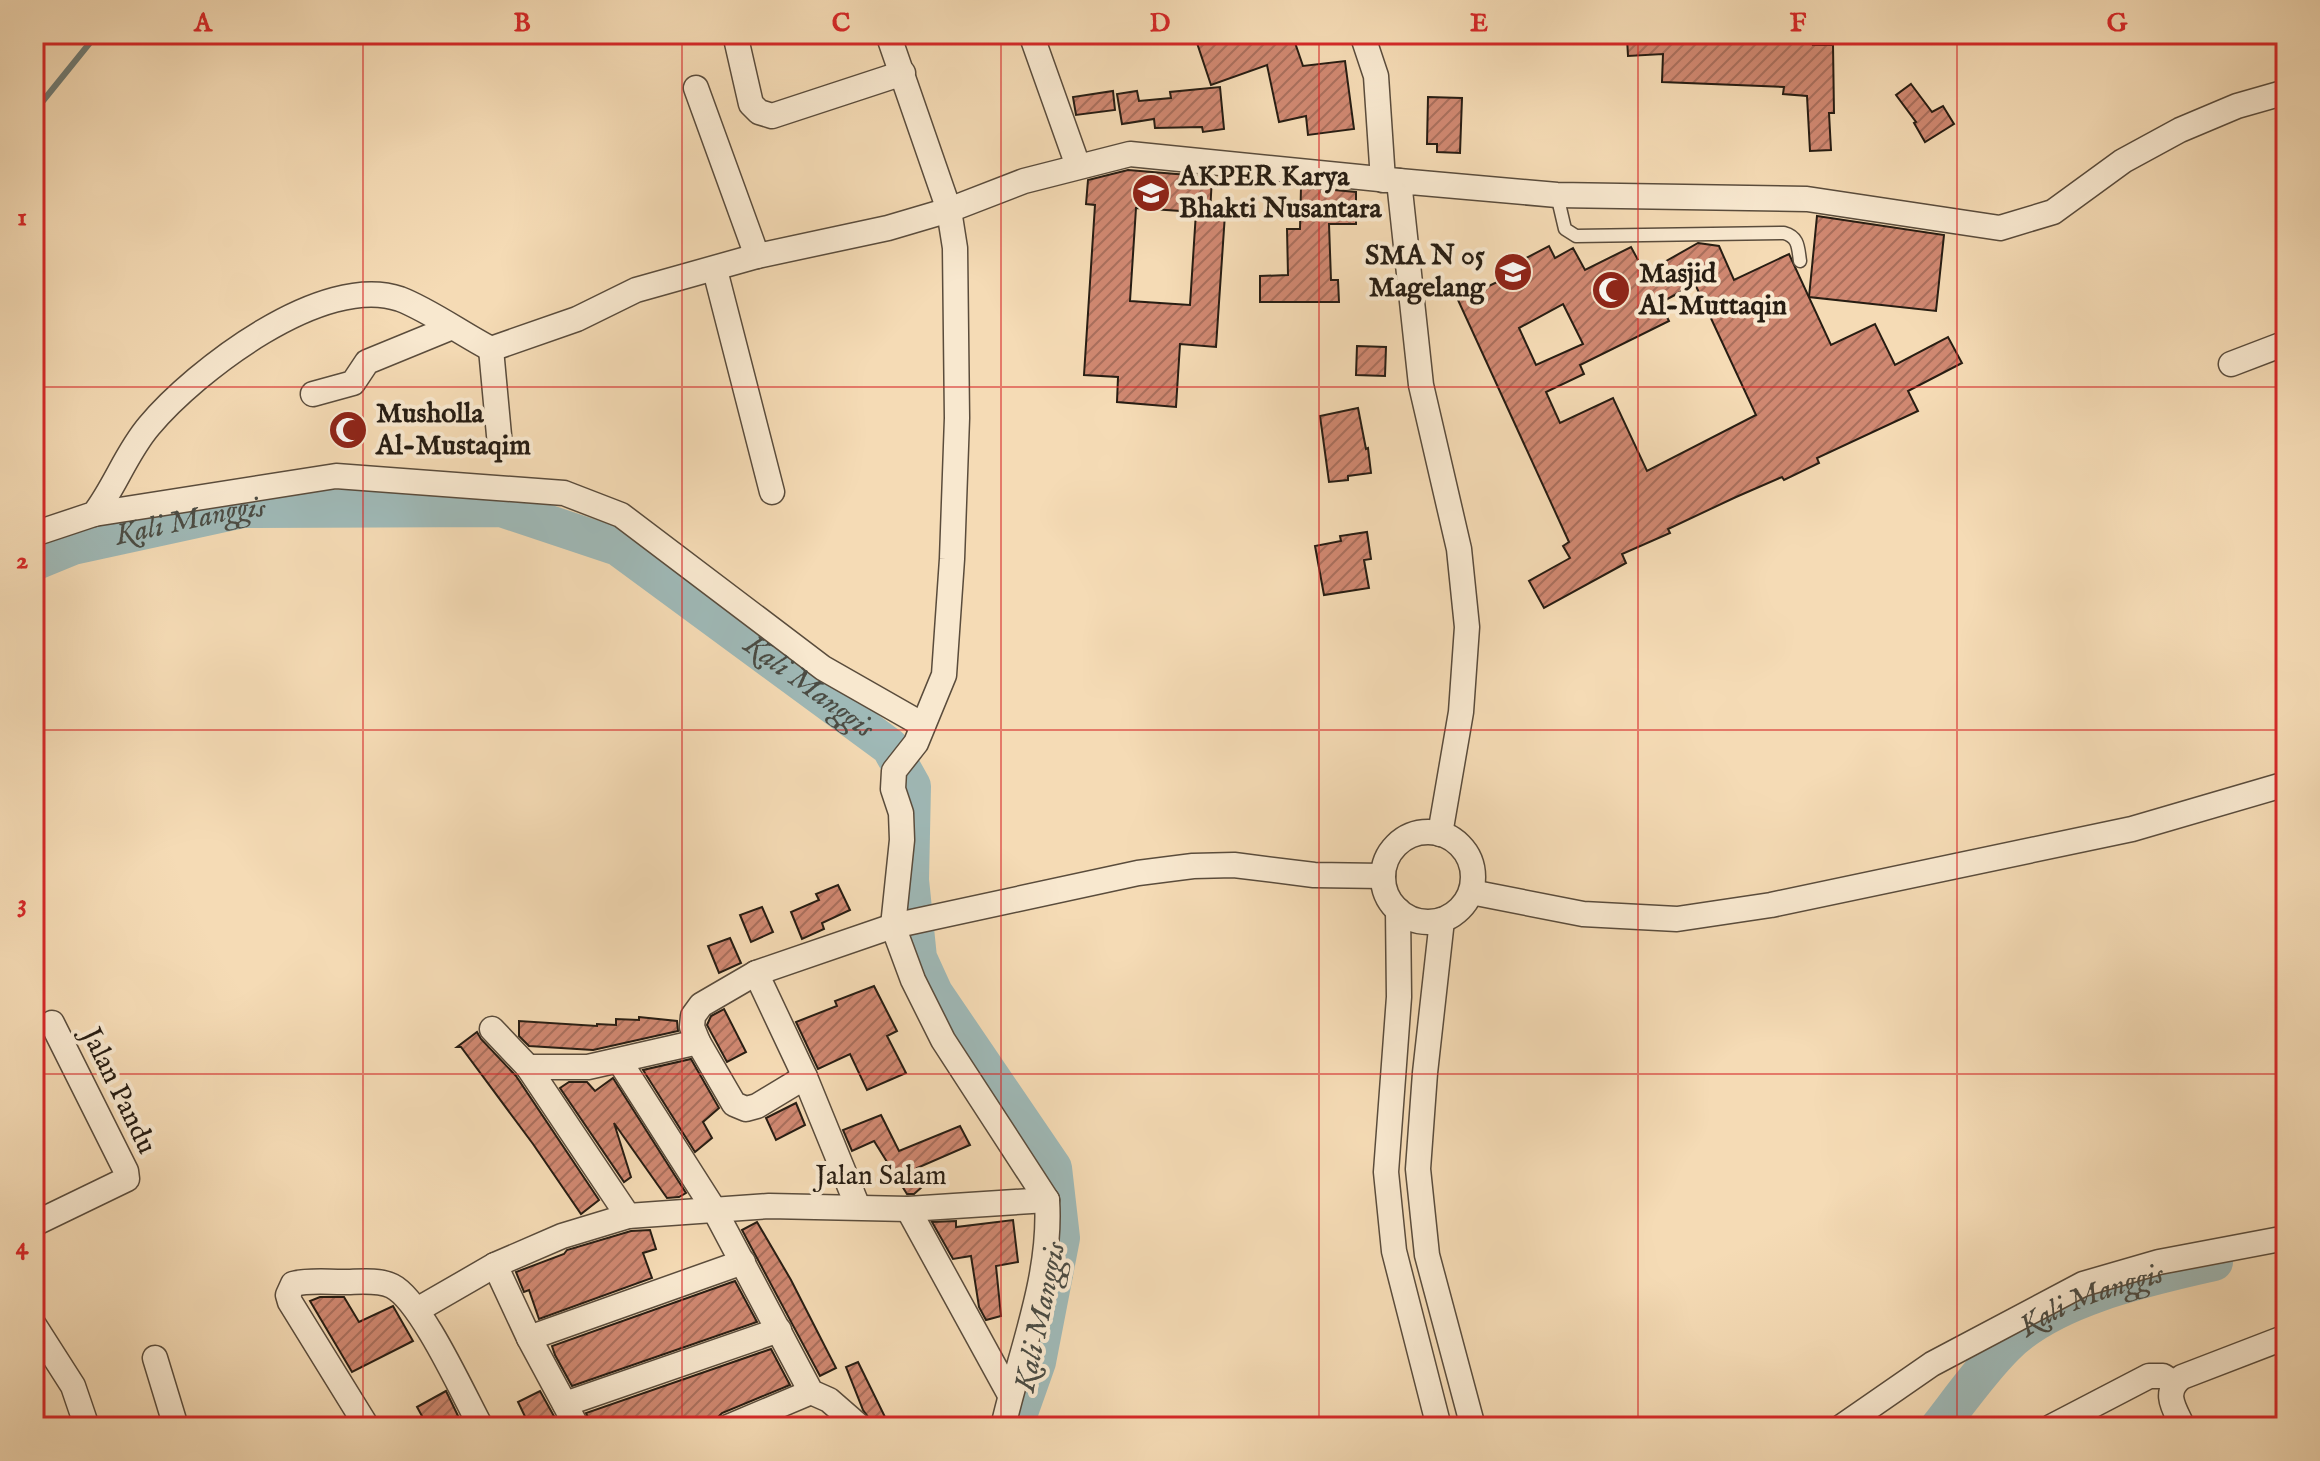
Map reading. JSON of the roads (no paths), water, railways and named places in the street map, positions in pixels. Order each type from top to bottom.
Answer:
[{"type":"street","points":[[735,34],[751,104],[759,112],[772,116],[903,73]]},
{"type":"street","points":[[888,34],[949,210],[955,248],[957,418],[944,675],[919,734],[894,771],[893,789],[901,813],[902,840],[896,925],[913,980],[943,1040],[1047,1200],[1049,1229],[1043,1277],[1003,1427]]},
{"type":"street","points":[[1031,34],[1078,166]]},
{"type":"street","points":[[1362,34],[1376,76],[1421,385],[1459,549],[1467,627],[1461,712],[1440,834]]},
{"type":"street","points":[[696,88],[757,256]]},
{"type":"street","points":[[94,514],[131,450],[187,385],[234,350],[281,321],[329,303],[365,294],[398,298],[491,349],[577,319],[636,290],[757,256],[888,228],[949,210],[1024,181],[1130,154],[1557,195],[1807,199],[2000,228],[2053,212],[2123,161],[2180,130],[2237,106],[2286,92]]},
{"type":"street","points":[[715,270],[772,492]]},
{"type":"street","points":[[313,394],[353,383],[367,362],[450,328]]},
{"type":"street","points":[[2231,364],[2286,343]]},
{"type":"street","points":[[491,349],[500,446]]},
{"type":"street","points":[[34,534],[94,514],[336,476],[564,493],[621,515],[823,668],[919,734]]},
{"type":"street","points":[[1471,892],[1583,914],[1677,919],[1771,905],[2132,829],[2286,784]]},
{"type":"street","points":[[1426,832],[1453,840],[1464,850],[1473,877],[1471,892],[1464,904],[1442,920],[1418,921],[1398,910],[1389,900],[1383,876],[1385,863],[1401,841],[1426,832]]},
{"type":"street","points":[[805,1077],[757,1106],[746,1109],[734,1104],[698,1042],[692,1027],[693,1016],[701,1005],[756,973],[896,925],[1138,873],[1193,866],[1234,865],[1314,875],[1383,876]]},
{"type":"street","points":[[1398,910],[1399,997],[1386,1172],[1394,1251],[1439,1427]]},
{"type":"street","points":[[1442,920],[1425,1073],[1419,1196],[1427,1255],[1473,1427]]},
{"type":"street","points":[[756,973],[805,1077],[858,1207]]},
{"type":"street","name":"Jalan Pandu","points":[[34,1224],[127,1179],[126,1171],[52,1023]]},
{"type":"street","points":[[492,1029],[528,1067],[628,1216]]},
{"type":"street","points":[[528,1067],[588,1067],[698,1042]]},
{"type":"street","points":[[620,1062],[715,1211],[811,1392],[829,1400],[860,1427]]},
{"type":"street","name":"Jalan Salam","points":[[417,1310],[495,1265],[562,1236],[628,1216],[769,1206],[908,1209],[1047,1200]]},
{"type":"street","points":[[908,1209],[1010,1395]]},
{"type":"street","points":[[1841,1427],[1932,1364],[2083,1284],[2159,1262],[2286,1238]]},
{"type":"street","points":[[529,1338],[743,1262]]},
{"type":"street","points":[[495,1265],[529,1338],[577,1427]]},
{"type":"street","points":[[366,1425],[290,1302],[289,1288],[293,1284],[377,1282],[391,1285],[402,1293],[417,1310],[481,1427]]},
{"type":"street","points":[[34,1325],[73,1386],[87,1427]]},
{"type":"street","points":[[565,1404],[779,1330]]},
{"type":"street","points":[[2183,1427],[2170,1398],[2174,1383],[2182,1377],[2286,1337]]},
{"type":"street","points":[[155,1358],[176,1427]]},
{"type":"street","points":[[2051,1427],[2149,1376],[2163,1376],[2174,1383]]},
{"type":"street","points":[[728,1427],[811,1392]]},
{"type":"lane","points":[[1557,195],[1565,229],[1576,236],[1784,233],[1792,235],[1797,241],[1800,261]]},
{"type":"waterway","points":[[34,112],[97,34]]},
{"type":"waterway","name":"Kali Manggis","points":[[34,562],[73,546],[243,509],[501,508],[618,547],[890,747],[912,786],[910,880],[918,958],[934,993],[1053,1168],[1061,1238],[1037,1362],[1014,1427]]},
{"type":"waterway","name":"Kali Manggis","points":[[1939,1427],[2005,1346],[2049,1314],[2103,1291],[2214,1262]]},
{"type":"place","name":"AKPER Karya Bhakti Nusantara","points":[[1151,193]]},
{"type":"place","name":"SMA N 05 Magelang","points":[[1513,272]]},
{"type":"place","name":"Masjid Al-Muttaqin","points":[[1611,290]]},
{"type":"place","name":"Musholla Al-Mustaqim","points":[[348,430]]}]
